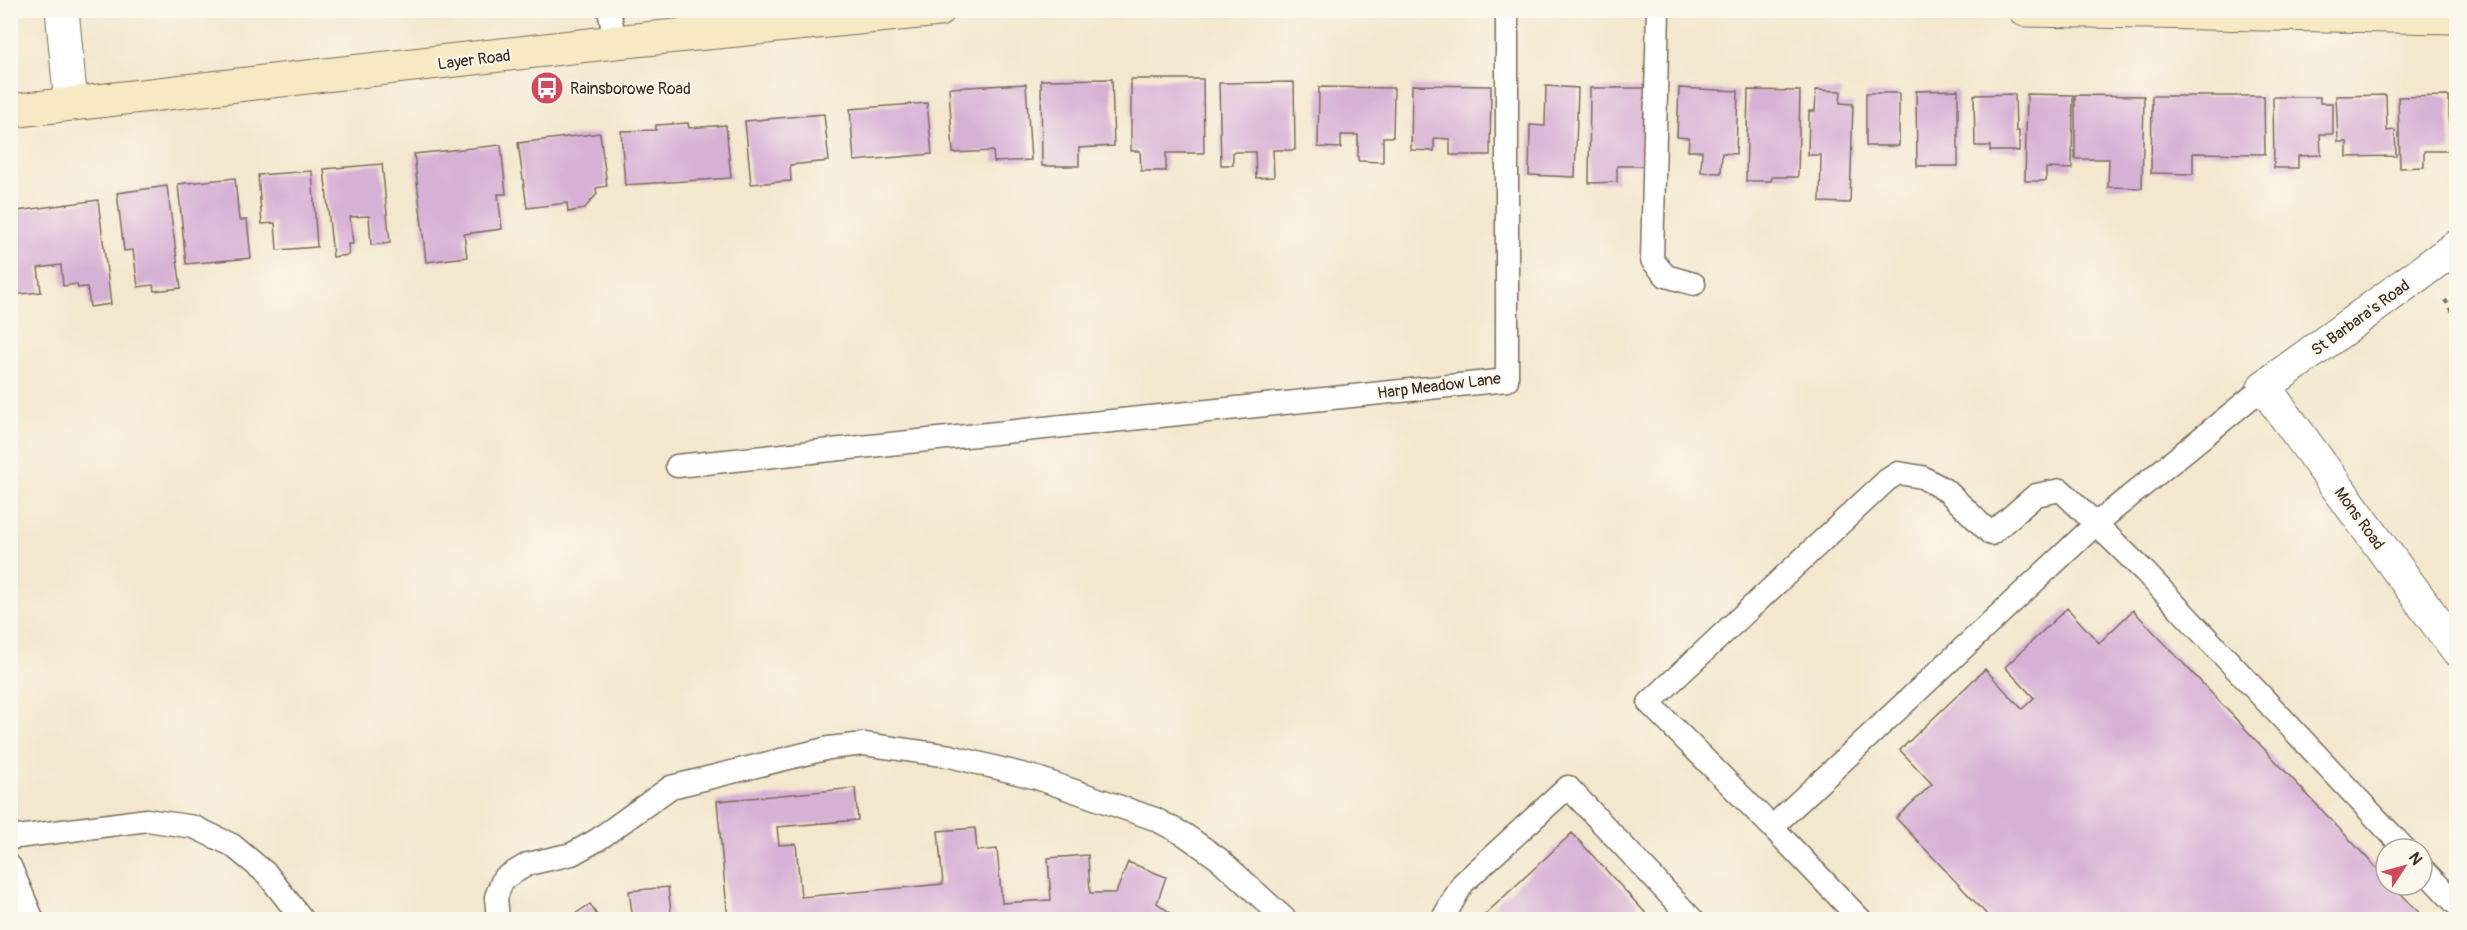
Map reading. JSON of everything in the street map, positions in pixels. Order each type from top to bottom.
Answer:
[{"type":"main road","name":"Layer Road","points":[[10,111],[615,42],[939,10]]},
{"type":"main road","points":[[2025,10],[2457,16]]},
{"type":"street","points":[[62,10],[71,104]]},
{"type":"street","name":"St Barbara's Road","points":[[2264,387],[2457,247]]},
{"type":"street","name":"Mons Road","points":[[2264,387],[2457,650]]},
{"type":"lane","points":[[609,10],[615,42]]},
{"type":"lane","name":"Harp Meadow Lane","points":[[677,466],[1508,380],[1507,10]]},
{"type":"lane","points":[[1658,10],[1652,260],[1666,276],[1694,284]]},
{"type":"lane","points":[[1772,827],[2097,523],[2264,387]]},
{"type":"lane","points":[[1862,920],[1649,703],[1887,480],[1898,473],[1922,477],[1947,491],[1991,534],[2036,495],[2061,490],[2097,523],[2394,837]]},
{"type":"lane","points":[[498,920],[496,897],[503,879],[528,864],[572,854],[597,840],[671,787],[829,748],[864,744],[950,756],[1026,775],[1155,819],[1185,835],[1219,859],[1286,920]]},
{"type":"lane","points":[[1442,920],[1463,883],[1568,787],[1693,920]]},
{"type":"lane","points":[[10,838],[147,820],[194,827],[232,845],[267,874],[303,920]]},
{"type":"lane","points":[[10,866],[33,920]]},
{"type":"lane","points":[[2434,880],[2457,904]]},
{"type":"building","points":[[1112,79],[1114,146],[1079,148],[1079,166],[1042,166],[1041,80]]},
{"type":"building","points":[[1131,79],[1203,79],[1204,153],[1166,153],[1166,171],[1141,171],[1140,151],[1131,151]]},
{"type":"building","points":[[1294,82],[1295,150],[1273,150],[1274,177],[1256,178],[1255,152],[1233,152],[1233,165],[1221,165],[1219,83]]},
{"type":"building","points":[[1026,84],[1031,160],[994,162],[993,151],[953,153],[949,88]]},
{"type":"building","points":[[1412,85],[1491,86],[1490,155],[1450,155],[1450,139],[1434,138],[1434,151],[1411,150]]},
{"type":"building","points":[[1546,86],[1578,88],[1575,177],[1529,175],[1530,125],[1545,126]]},
{"type":"building","points":[[1319,87],[1394,88],[1393,137],[1383,137],[1383,162],[1358,161],[1358,135],[1341,135],[1341,148],[1318,147]]},
{"type":"building","points":[[1590,88],[1652,88],[1652,166],[1617,166],[1617,182],[1589,183]]},
{"type":"building","points":[[1679,88],[1738,91],[1736,154],[1722,153],[1721,173],[1701,172],[1702,151],[1688,151],[1689,138],[1677,137]]},
{"type":"building","points":[[1748,90],[1800,91],[1798,177],[1772,177],[1771,181],[1746,181]]},
{"type":"building","points":[[1816,90],[1841,91],[1840,103],[1853,104],[1850,203],[1820,202],[1821,155],[1808,155],[1809,111],[1815,111]]},
{"type":"building","points":[[1958,90],[1958,166],[1917,166],[1916,91]]},
{"type":"building","points":[[1866,93],[1899,93],[1899,146],[1866,146]]},
{"type":"building","points":[[2015,94],[2019,151],[1990,151],[1990,146],[1975,146],[1974,95]]},
{"type":"building","points":[[2027,94],[2073,95],[2072,169],[2046,168],[2046,181],[2025,181]]},
{"type":"building","points":[[2075,95],[2144,96],[2142,188],[2108,187],[2109,159],[2075,159]]},
{"type":"building","points":[[2386,95],[2387,131],[2395,130],[2396,156],[2347,157],[2347,142],[2338,142],[2336,96]]},
{"type":"building","points":[[2152,96],[2264,96],[2265,154],[2193,153],[2193,174],[2151,173]]},
{"type":"building","points":[[2449,96],[2450,151],[2424,151],[2424,167],[2400,168],[2398,97]]},
{"type":"building","points":[[2273,97],[2320,97],[2320,103],[2333,103],[2333,134],[2320,134],[2321,155],[2298,156],[2298,168],[2274,168]]},
{"type":"building","points":[[927,103],[932,154],[854,161],[850,109]]},
{"type":"building","points":[[824,114],[829,161],[790,165],[791,181],[751,184],[745,121]]},
{"type":"building","points":[[688,123],[689,128],[726,125],[731,178],[625,185],[621,131],[656,130],[656,125]]},
{"type":"building","points":[[600,133],[607,186],[596,188],[597,194],[584,209],[568,212],[567,203],[527,208],[518,143]]},
{"type":"building","points":[[501,145],[506,194],[498,194],[502,229],[464,234],[467,257],[426,262],[414,154]]},
{"type":"building","points":[[382,164],[390,243],[371,245],[369,216],[350,217],[353,244],[348,244],[349,255],[333,257],[324,169]]},
{"type":"building","points":[[312,171],[317,247],[277,250],[275,223],[262,224],[258,175]]},
{"type":"building","points":[[235,178],[239,220],[247,220],[251,258],[186,264],[178,184]]},
{"type":"building","points":[[167,186],[181,288],[154,291],[153,285],[138,287],[133,250],[124,251],[117,193]]},
{"type":"building","points":[[98,200],[111,304],[90,307],[87,287],[78,288],[77,284],[63,286],[61,265],[38,268],[41,292],[10,295],[10,212]]},
{"type":"building","points":[[2067,608],[2099,643],[2133,610],[2374,865],[2374,897],[2404,897],[2426,920],[1992,920],[1896,818],[1932,784],[1900,750],[1985,669],[2022,709],[2034,698],[2005,667]]},
{"type":"building","points":[[855,788],[858,820],[777,827],[779,845],[796,844],[801,897],[943,884],[938,831],[975,828],[977,851],[997,849],[1002,903],[1051,900],[1048,858],[1088,855],[1090,893],[1116,893],[1128,862],[1166,877],[1157,903],[1180,920],[728,920],[717,801]]},
{"type":"building","points":[[1572,833],[1652,920],[1479,920]]},
{"type":"building","points":[[668,887],[672,920],[633,920],[629,891]]},
{"type":"building","points":[[590,904],[600,920],[566,920]]},
{"type":"place","name":"Rainsborowe Road","points":[[547,88]]}]
